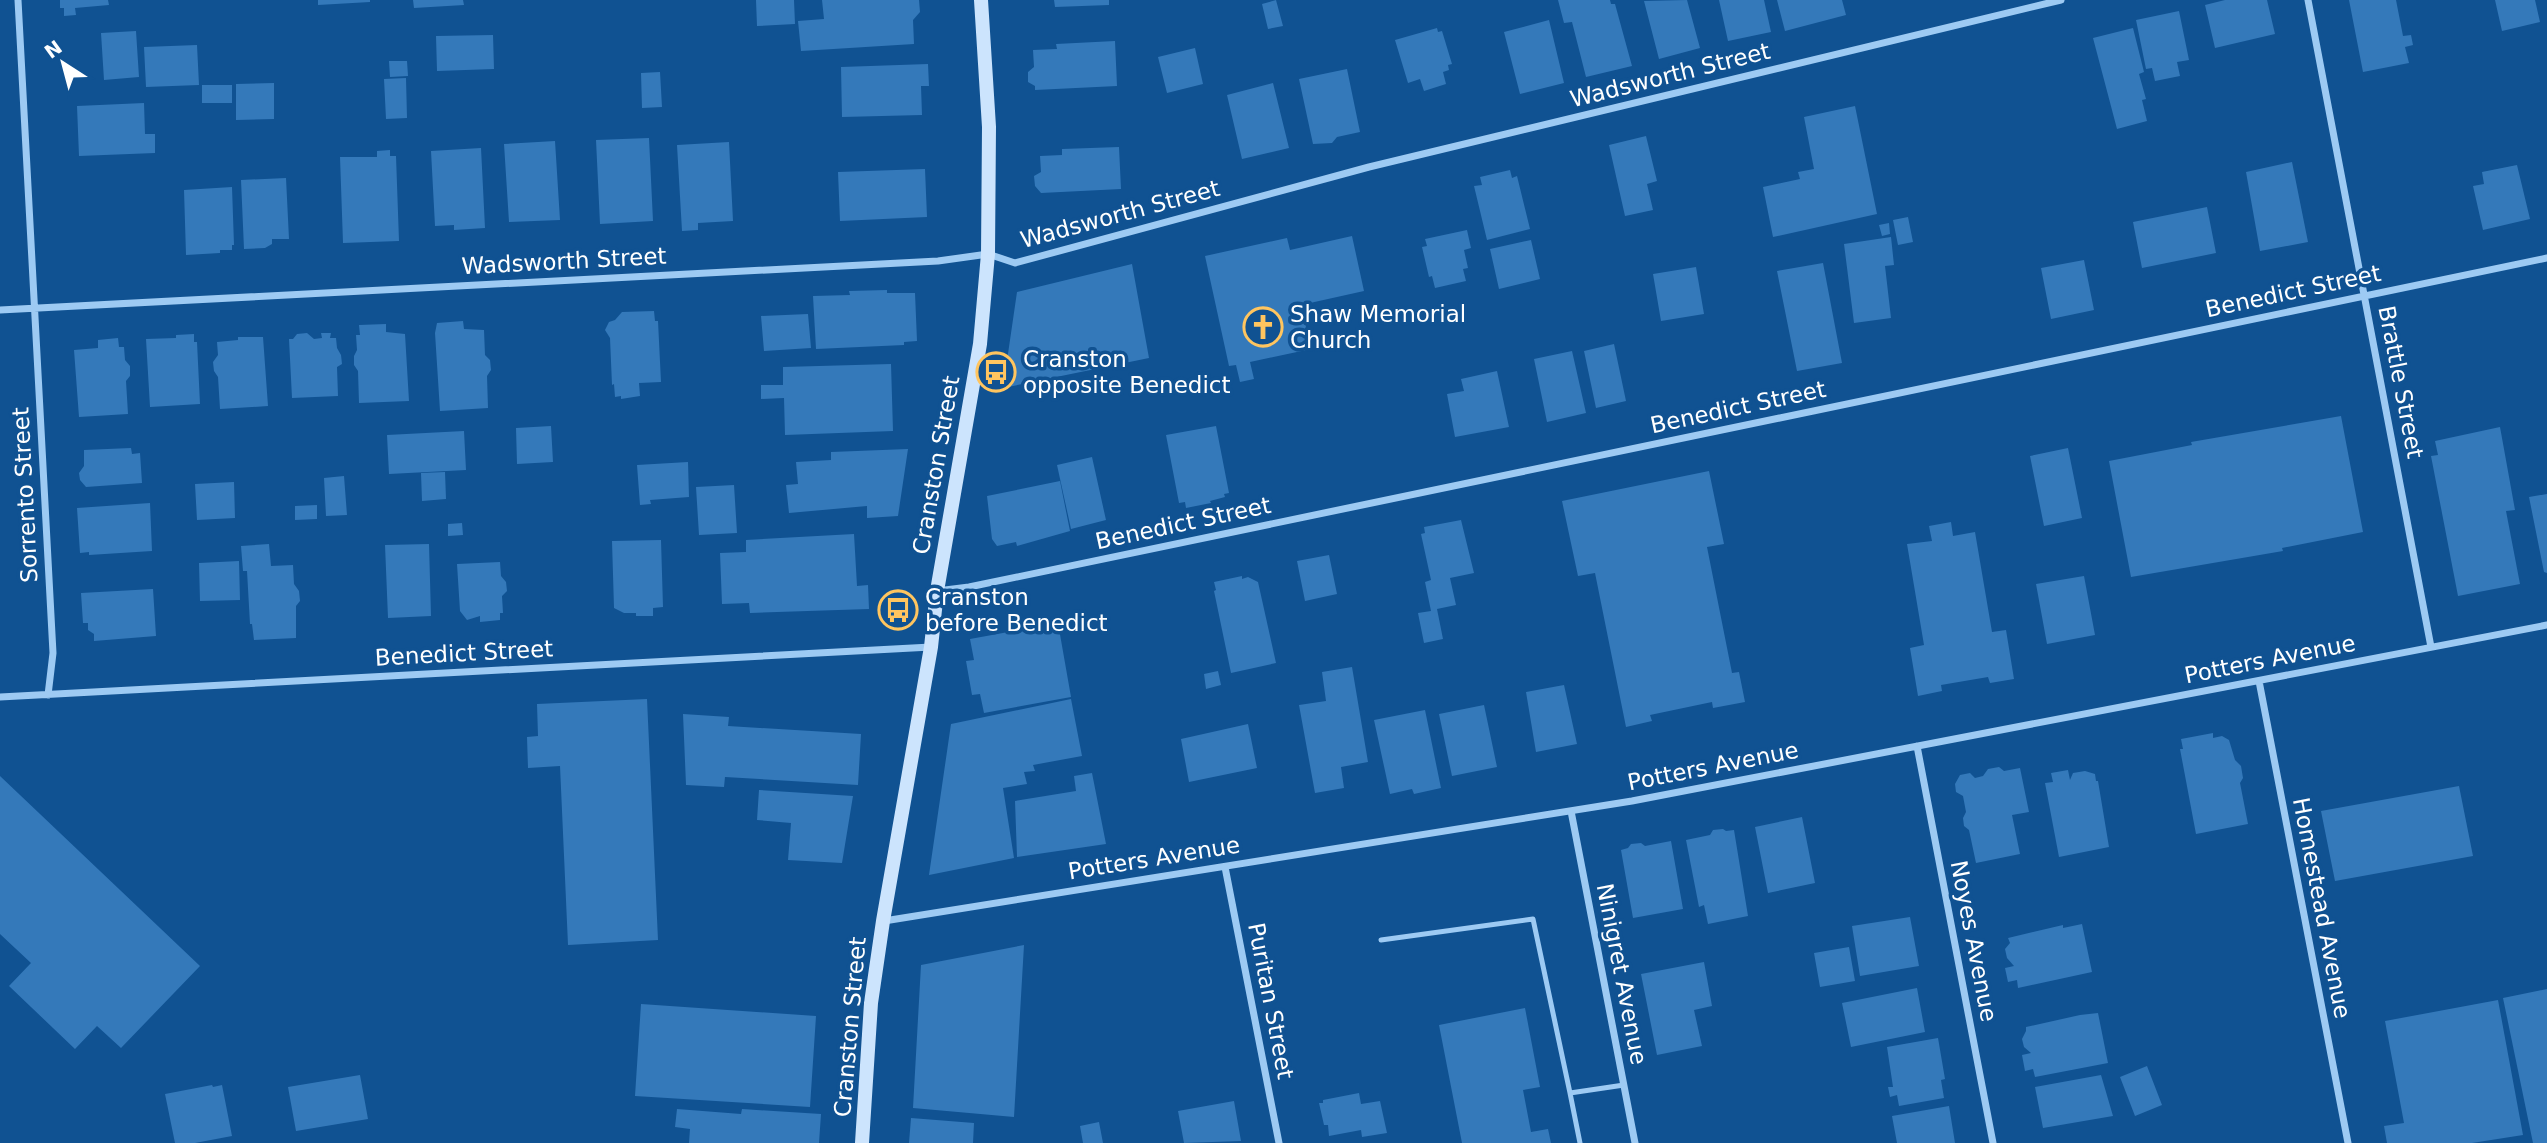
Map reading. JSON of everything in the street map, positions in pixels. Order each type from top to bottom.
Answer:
[{"type":"main road","name":"Cranston Street","points":[[862,1143],[871,1003],[883,921],[980,344],[988,254],[989,127],[981,0]]},
{"type":"street","name":"Sorrento Street","points":[[18,0],[53,653],[48,695]]},
{"type":"street","name":"Wadsworth Street","points":[[0,310],[938,261],[988,254],[1015,263],[1369,167],[2061,0]]},
{"type":"street","name":"Brattle Street","points":[[2308,0],[2431,647]]},
{"type":"street","name":"Benedict Street","points":[[937,592],[2547,258]]},
{"type":"street","name":"Potters Avenue","points":[[883,921],[1571,811],[2547,625]]},
{"type":"street","name":"Benedict Street","points":[[0,697],[931,648]]},
{"type":"street","name":"Homestead Avenue","points":[[2259,681],[2348,1143]]},
{"type":"street","name":"Noyes Avenue","points":[[1917,746],[1993,1143]]},
{"type":"street","name":"Ninigret Avenue","points":[[1571,811],[1635,1143]]},
{"type":"street","name":"Puritan Street","points":[[1225,867],[1279,1143]]},
{"type":"lane","points":[[1381,940],[1533,919],[1580,1143]]},
{"type":"lane","points":[[1570,1093],[1623,1085]]},
{"type":"building","points":[[60,0],[108,0],[109,5],[75,8],[76,15],[64,16]]},
{"type":"building","points":[[318,0],[370,0],[370,2],[318,5]]},
{"type":"building","points":[[413,0],[463,0],[464,5],[414,8]]},
{"type":"building","points":[[756,0],[794,0],[795,24],[757,26]]},
{"type":"building","points":[[822,0],[919,0],[920,12],[913,20],[914,44],[801,51],[798,21],[824,19]]},
{"type":"building","points":[[1054,0],[1109,0],[1109,5],[1055,7]]},
{"type":"building","points":[[1276,0],[1283,26],[1268,29],[1262,4]]},
{"type":"building","points":[[1558,0],[1610,0],[1611,4],[1615,4],[1632,66],[1586,77],[1572,22],[1564,23]]},
{"type":"building","points":[[1687,0],[1700,48],[1659,59],[1644,1]]},
{"type":"building","points":[[1719,0],[1764,0],[1771,32],[1728,41]]},
{"type":"building","points":[[1777,0],[1842,0],[1846,15],[1785,31]]},
{"type":"building","points":[[2225,0],[2267,0],[2275,34],[2215,48],[2205,5]]},
{"type":"building","points":[[2349,0],[2396,0],[2403,36],[2411,35],[2413,45],[2405,47],[2409,63],[2363,72]]},
{"type":"building","points":[[2495,0],[2535,0],[2540,22],[2502,31]]},
{"type":"building","points":[[2179,11],[2189,60],[2177,62],[2180,76],[2155,81],[2152,68],[2146,69],[2136,20]]},
{"type":"building","points":[[1549,20],[1564,83],[1520,94],[1504,32]]},
{"type":"building","points":[[1437,28],[1438,32],[1442,31],[1452,64],[1448,65],[1449,70],[1443,72],[1446,84],[1424,91],[1420,79],[1408,83],[1395,40]]},
{"type":"building","points":[[2133,28],[2144,72],[2139,74],[2146,99],[2142,100],[2147,121],[2117,129],[2093,38]]},
{"type":"building","points":[[136,31],[139,77],[104,80],[101,33]]},
{"type":"building","points":[[493,35],[494,69],[437,71],[436,36]]},
{"type":"building","points":[[1115,41],[1117,86],[1035,90],[1035,86],[1028,82],[1028,72],[1034,67],[1033,50],[1057,49],[1056,44]]},
{"type":"building","points":[[197,45],[199,85],[146,87],[144,47]]},
{"type":"building","points":[[1195,48],[1203,84],[1167,93],[1158,57]]},
{"type":"building","points":[[389,61],[407,61],[408,76],[390,77]]},
{"type":"building","points":[[928,64],[929,86],[921,86],[922,115],[842,117],[841,67]]},
{"type":"building","points":[[1347,69],[1360,132],[1337,137],[1332,143],[1313,144],[1299,79]]},
{"type":"building","points":[[660,72],[662,107],[642,108],[641,73]]},
{"type":"building","points":[[406,78],[407,118],[386,119],[384,79]]},
{"type":"building","points":[[274,83],[274,119],[236,120],[236,84]]},
{"type":"building","points":[[1273,83],[1289,148],[1242,159],[1227,95]]},
{"type":"building","points":[[202,85],[232,85],[232,103],[202,103]]},
{"type":"building","points":[[144,103],[145,134],[155,134],[155,153],[79,156],[77,106]]},
{"type":"building","points":[[1855,106],[1877,214],[1773,237],[1763,187],[1800,179],[1798,172],[1814,169],[1804,117]]},
{"type":"building","points":[[1646,136],[1657,181],[1647,184],[1653,210],[1625,216],[1609,145]]},
{"type":"building","points":[[649,138],[653,221],[600,224],[596,140]]},
{"type":"building","points":[[555,141],[560,220],[509,222],[504,144]]},
{"type":"building","points":[[729,142],[733,221],[698,223],[698,230],[682,231],[677,145]]},
{"type":"building","points":[[1119,147],[1121,189],[1041,193],[1035,186],[1034,176],[1041,172],[1040,156],[1062,155],[1062,149]]},
{"type":"building","points":[[481,148],[485,228],[454,230],[454,225],[435,226],[431,151]]},
{"type":"building","points":[[390,150],[390,156],[396,156],[399,241],[343,243],[340,157],[377,157],[377,151]]},
{"type":"building","points":[[2292,162],[2308,242],[2260,251],[2246,172]]},
{"type":"building","points":[[2517,165],[2530,219],[2483,230],[2473,186],[2484,184],[2482,172]]},
{"type":"building","points":[[925,169],[927,217],[840,221],[838,172]]},
{"type":"building","points":[[1510,170],[1512,178],[1517,176],[1530,229],[1487,240],[1474,186],[1482,185],[1480,177]]},
{"type":"building","points":[[286,178],[289,239],[272,239],[272,244],[265,248],[244,249],[241,180]]},
{"type":"building","points":[[232,187],[232,250],[186,255],[184,190]]},
{"type":"building","points":[[2207,207],[2216,253],[2142,268],[2133,222]]},
{"type":"building","points":[[1908,217],[1913,242],[1898,245],[1893,220]]},
{"type":"building","points":[[1889,223],[1890,234],[1882,236],[1879,225]]},
{"type":"building","points":[[1467,230],[1471,248],[1464,250],[1468,268],[1463,269],[1466,281],[1435,288],[1432,276],[1429,277],[1422,247],[1427,246],[1425,239]]},
{"type":"building","name":"Shaw Memorial Church","points":[[1352,236],[1364,291],[1301,305],[1311,349],[1250,362],[1254,379],[1240,382],[1236,365],[1229,366],[1205,256],[1287,238],[1290,250]]},
{"type":"building","points":[[1891,237],[1894,265],[1885,266],[1891,318],[1854,323],[1844,244]]},
{"type":"building","points":[[1531,240],[1540,279],[1499,289],[1490,249]]},
{"type":"building","points":[[2084,260],[2094,310],[2051,319],[2041,268]]},
{"type":"building","points":[[1823,263],[1842,363],[1797,371],[1777,271]]},
{"type":"building","points":[[1132,264],[1149,358],[1003,388],[1017,292]]},
{"type":"building","points":[[1696,267],[1704,314],[1661,321],[1653,274]]},
{"type":"building","points":[[887,290],[887,293],[915,293],[917,341],[904,342],[904,345],[816,349],[813,296]]},
{"type":"building","points":[[654,311],[655,321],[658,321],[661,382],[639,383],[640,396],[621,399],[621,396],[615,397],[610,338],[605,330],[609,322],[622,312]]},
{"type":"building","points":[[808,314],[811,348],[764,351],[761,316]]},
{"type":"building","points":[[463,321],[464,329],[484,330],[485,355],[490,360],[491,370],[487,376],[488,408],[440,411],[435,333],[437,323]]},
{"type":"building","points":[[386,324],[386,332],[405,334],[409,401],[359,403],[358,371],[354,365],[354,356],[357,350],[356,335],[360,335],[359,325]]},
{"type":"building","points":[[307,333],[314,339],[322,338],[321,333],[331,333],[330,338],[336,338],[342,364],[337,367],[338,396],[292,398],[289,339],[293,339],[297,334]]},
{"type":"building","points":[[194,334],[194,342],[197,342],[200,404],[150,407],[146,339],[176,338],[176,335]]},
{"type":"building","points":[[238,337],[263,337],[268,406],[220,409],[218,377],[213,362],[218,355],[217,342],[238,340]]},
{"type":"building","points":[[118,338],[119,347],[124,347],[125,360],[130,366],[130,376],[126,381],[128,414],[79,417],[74,350],[98,348],[98,340]]},
{"type":"building","points":[[1614,344],[1626,401],[1596,408],[1584,351]]},
{"type":"building","points":[[1572,351],[1586,413],[1547,422],[1534,359]]},
{"type":"building","points":[[891,364],[893,431],[785,435],[784,398],[761,399],[761,385],[783,385],[783,367]]},
{"type":"building","points":[[1497,371],[1509,427],[1455,437],[1447,394],[1464,391],[1461,379]]},
{"type":"building","points":[[2341,416],[2363,532],[2282,548],[2283,551],[2131,577],[2109,461],[2192,445],[2191,442]]},
{"type":"building","points":[[551,426],[553,462],[517,464],[516,428]]},
{"type":"building","points":[[1216,426],[1229,493],[1224,494],[1225,497],[1210,501],[1211,503],[1186,508],[1185,502],[1179,503],[1166,435]]},
{"type":"building","points":[[2500,427],[2515,510],[2506,511],[2520,584],[2458,596],[2431,456],[2438,455],[2435,441]]},
{"type":"building","points":[[464,431],[466,470],[389,474],[387,435]]},
{"type":"building","points":[[131,448],[132,454],[140,453],[142,483],[86,487],[80,480],[79,473],[84,466],[84,450]]},
{"type":"building","points":[[2068,448],[2082,518],[2044,526],[2030,456]]},
{"type":"building","points":[[908,449],[898,516],[867,518],[867,506],[789,513],[786,485],[798,484],[796,462],[831,460],[831,452]]},
{"type":"building","points":[[1092,457],[1106,520],[1071,529],[1057,465]]},
{"type":"building","points":[[688,462],[689,497],[650,500],[651,504],[640,505],[637,465]]},
{"type":"building","points":[[1709,471],[1724,544],[1707,547],[1732,673],[1739,672],[1745,702],[1713,708],[1712,702],[1650,715],[1652,721],[1626,727],[1595,573],[1578,576],[1562,501]]},
{"type":"building","points":[[445,472],[446,499],[422,501],[421,473]]},
{"type":"building","points":[[344,476],[347,515],[326,516],[324,478]]},
{"type":"building","points":[[1060,481],[1070,531],[1017,546],[1016,542],[997,546],[992,539],[987,496]]},
{"type":"building","points":[[234,482],[235,518],[197,520],[195,484]]},
{"type":"building","points":[[734,485],[737,533],[699,535],[696,487]]},
{"type":"building","points":[[2547,494],[2547,573],[2544,572],[2529,497]]},
{"type":"building","points":[[150,503],[152,551],[89,555],[89,552],[80,553],[77,508]]},
{"type":"building","points":[[317,505],[317,519],[295,520],[295,506]]},
{"type":"building","points":[[1461,520],[1474,573],[1450,578],[1456,605],[1437,609],[1443,639],[1424,643],[1418,613],[1431,611],[1425,582],[1431,580],[1421,534],[1425,533],[1424,527]]},
{"type":"building","points":[[1951,522],[1953,536],[1975,532],[1992,632],[2006,630],[2014,679],[1990,683],[1988,677],[1941,685],[1942,691],[1918,696],[1910,648],[1924,645],[1907,544],[1932,541],[1929,526]]},
{"type":"building","points":[[462,523],[463,535],[448,536],[448,524]]},
{"type":"building","points":[[854,534],[857,586],[868,585],[869,609],[750,613],[749,603],[722,604],[720,553],[746,552],[746,540]]},
{"type":"building","points":[[661,540],[663,607],[653,608],[653,616],[636,616],[636,613],[624,613],[614,608],[612,541]]},
{"type":"building","points":[[269,544],[271,566],[293,565],[294,584],[299,591],[300,601],[296,606],[296,638],[254,640],[250,624],[247,571],[243,571],[241,546]]},
{"type":"building","points":[[429,544],[431,616],[388,618],[385,545]]},
{"type":"building","points":[[1329,555],[1337,594],[1305,601],[1297,561]]},
{"type":"building","points":[[239,561],[240,600],[200,601],[199,563]]},
{"type":"building","points":[[500,562],[501,576],[506,582],[507,591],[502,596],[503,613],[500,613],[500,620],[480,622],[480,616],[467,620],[460,611],[457,564]]},
{"type":"building","points":[[1242,576],[1242,579],[1248,577],[1258,582],[1276,663],[1231,673],[1214,582]]},
{"type":"building","points":[[2084,576],[2095,635],[2047,644],[2036,584]]},
{"type":"building","points":[[153,589],[156,636],[94,641],[94,634],[88,630],[88,623],[83,623],[81,593]]},
{"type":"building","points":[[1058,623],[1071,697],[984,713],[980,694],[972,695],[966,661],[974,660],[970,639]]},
{"type":"building","points":[[1352,667],[1368,762],[1341,767],[1344,788],[1315,793],[1299,705],[1326,701],[1322,672]]},
{"type":"building","points":[[1218,671],[1221,685],[1206,689],[1204,674]]},
{"type":"building","points":[[1564,685],[1577,744],[1536,752],[1526,692]]},
{"type":"building","points":[[647,699],[658,940],[568,945],[560,766],[528,768],[527,737],[538,736],[537,704]]},
{"type":"building","points":[[1071,699],[1082,756],[1033,765],[1035,771],[1024,772],[1027,784],[1003,788],[1014,858],[929,875],[951,724]]},
{"type":"building","points":[[1484,705],[1497,767],[1452,776],[1439,714]]},
{"type":"building","points":[[1425,710],[1441,788],[1414,794],[1412,789],[1390,794],[1374,720]]},
{"type":"building","points":[[683,714],[729,717],[728,726],[861,734],[858,785],[725,777],[724,787],[686,785]]},
{"type":"building","points":[[1248,724],[1257,768],[1189,782],[1181,739]]},
{"type":"building","points":[[2213,733],[2213,738],[2222,736],[2229,740],[2235,760],[2241,766],[2243,778],[2240,783],[2248,824],[2196,834],[2180,749],[2183,749],[2181,739]]},
{"type":"building","points":[[1999,767],[2004,771],[2020,768],[2029,812],[2012,815],[2020,854],[1976,863],[1969,830],[1964,826],[1963,818],[1966,812],[1963,796],[1956,792],[1955,784],[1960,775],[1970,773],[1975,778],[1983,776],[1988,769]]},
{"type":"building","points":[[2068,770],[2070,780],[2073,773],[2085,771],[2095,774],[2109,847],[2059,857],[2045,783],[2053,782],[2051,773]]},
{"type":"building","points":[[1092,773],[1106,844],[1017,857],[1015,801],[1076,791],[1074,776]]},
{"type":"building","points":[[0,776],[200,966],[121,1048],[97,1026],[75,1049],[9,986],[31,963],[0,934]]},
{"type":"building","points":[[2459,786],[2473,856],[2335,881],[2321,811]]},
{"type":"building","points":[[759,790],[853,796],[842,863],[788,860],[791,823],[757,820]]},
{"type":"building","points":[[1802,817],[1815,883],[1768,893],[1755,827]]},
{"type":"building","points":[[1723,829],[1734,830],[1748,916],[1708,924],[1704,905],[1699,907],[1686,840]]},
{"type":"building","points":[[1671,841],[1683,909],[1633,918],[1621,850],[1631,844],[1641,843],[1645,846]]},
{"type":"building","points":[[1910,917],[1919,966],[1860,976],[1852,926]]},
{"type":"building","points":[[2082,924],[2092,972],[2018,988],[2017,980],[2008,982],[2005,968],[2014,966],[2007,958],[2005,949],[2010,943],[2008,938],[2063,925],[2063,928]]},
{"type":"building","points":[[1024,945],[1014,1117],[913,1108],[921,965]]},
{"type":"building","points":[[1849,947],[1855,981],[1820,987],[1814,953]]},
{"type":"building","points":[[1704,962],[1712,1006],[1694,1010],[1702,1046],[1657,1055],[1641,974]]},
{"type":"building","points":[[1917,988],[1925,1032],[1851,1047],[1842,1003]]},
{"type":"building","points":[[2547,989],[2547,1143],[2533,1143],[2503,998]]},
{"type":"building","points":[[2498,1000],[2523,1135],[2472,1143],[2387,1143],[2384,1126],[2404,1123],[2385,1021]]},
{"type":"building","points":[[641,1004],[816,1016],[810,1107],[635,1096]]},
{"type":"building","points":[[1525,1008],[1540,1087],[1523,1090],[1531,1132],[1548,1129],[1551,1143],[1462,1143],[1439,1025]]},
{"type":"building","points":[[2098,1013],[2108,1063],[2035,1077],[2033,1069],[2025,1071],[2022,1055],[2031,1053],[2024,1047],[2022,1039],[2026,1027]]},
{"type":"building","points":[[1938,1038],[1945,1079],[1941,1080],[1944,1098],[1899,1106],[1897,1095],[1890,1097],[1888,1087],[1893,1087],[1887,1047]]},
{"type":"building","points":[[2147,1066],[2162,1105],[2135,1116],[2120,1077]]},
{"type":"building","points":[[360,1075],[368,1119],[296,1131],[288,1087]]},
{"type":"building","points":[[2101,1075],[2113,1116],[2043,1128],[2035,1087]]},
{"type":"building","points":[[222,1085],[232,1136],[195,1143],[175,1143],[165,1094]]},
{"type":"building","points":[[1359,1093],[1361,1104],[1380,1101],[1387,1133],[1362,1137],[1361,1130],[1329,1136],[1328,1125],[1324,1125],[1319,1103]]},
{"type":"building","points":[[1234,1101],[1241,1141],[1184,1143],[1178,1111]]},
{"type":"building","points":[[1949,1106],[1955,1143],[1897,1143],[1892,1116]]},
{"type":"building","points":[[677,1109],[741,1114],[742,1109],[821,1114],[819,1143],[689,1143],[690,1129],[675,1127]]},
{"type":"building","points":[[911,1118],[974,1123],[973,1143],[909,1143]]},
{"type":"building","points":[[1099,1122],[1103,1143],[1083,1143],[1080,1126]]},
{"type":"place","name":"Shaw Memorial Church","points":[[1263,327]]},
{"type":"place","name":"Cranston opposite Benedict","points":[[996,372]]},
{"type":"place","name":"Cranston before Benedict","points":[[898,610]]}]
